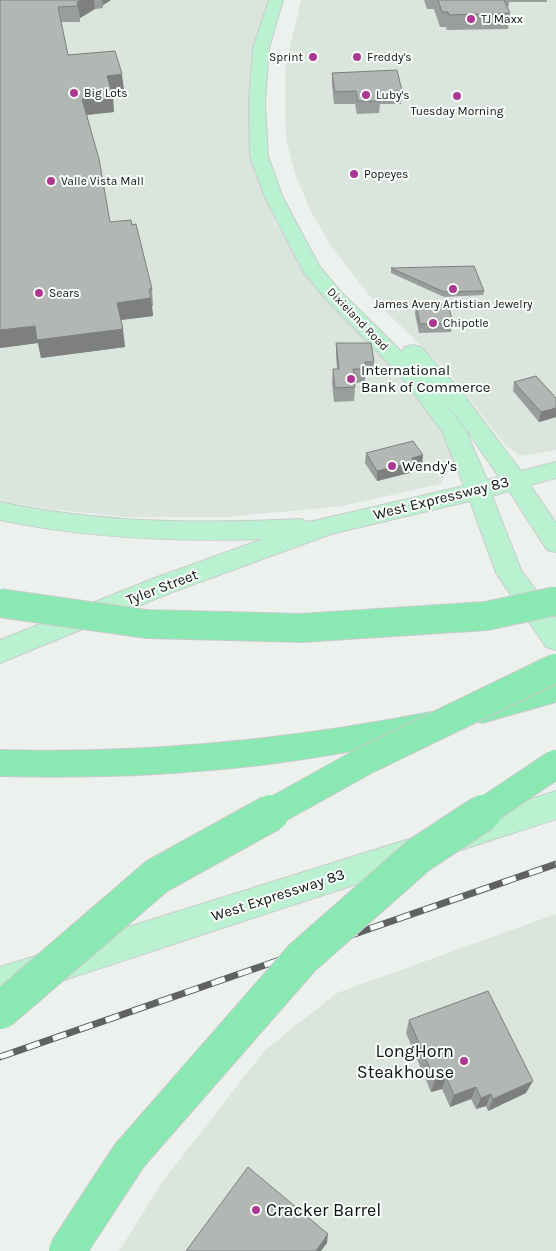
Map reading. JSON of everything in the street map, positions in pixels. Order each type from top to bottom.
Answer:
[{"type":"highway","points":[[0,603],[146,624],[237,628],[301,628],[486,616],[556,601]]},
{"type":"highway","points":[[0,1011],[157,876],[366,760],[556,668]]},
{"type":"highway","points":[[0,763],[132,762],[264,752],[396,731],[498,707],[556,690]]},
{"type":"highway","points":[[67,1251],[129,1156],[302,958],[419,855],[556,764]]},
{"type":"main road","name":"Dixieland Road","points":[[276,0],[261,48],[257,103],[259,156],[274,198],[311,269],[333,295],[408,370],[444,416],[463,450],[509,574],[556,640]]},
{"type":"main road","name":"Dixieland Road","points":[[293,0],[274,67],[272,117],[275,142],[283,175],[300,210],[333,265],[370,310],[451,392],[556,542]]},
{"type":"main road","name":"West Expressway 83","points":[[326,526],[478,491],[556,470]]},
{"type":"main road","points":[[0,511],[74,524],[162,530],[242,532],[326,526]]},
{"type":"main road","name":"Tyler Street","points":[[0,652],[161,586],[326,526]]},
{"type":"main road","name":"West Expressway 83","points":[[0,984],[556,805]]},
{"type":"shaded area","points":[[0,0],[270,0],[258,34],[249,87],[250,143],[259,184],[276,224],[309,277],[394,368],[422,401],[449,440],[455,461],[440,484],[342,506],[229,517],[126,517],[56,510],[0,501]]},
{"type":"shaded area","points":[[301,0],[556,0],[556,450],[521,456],[507,447],[450,374],[370,296],[333,249],[310,210],[296,176],[287,142],[285,117],[285,69]]},
{"type":"shaded area","points":[[556,914],[556,1251],[119,1251],[163,1181],[265,1050],[337,993]]},
{"type":"building","name":"Valle Vista Mall","points":[[0,0],[82,0],[77,2],[78,6],[58,7],[68,55],[115,51],[122,74],[107,76],[113,96],[82,99],[99,159],[110,222],[131,220],[132,225],[136,224],[152,289],[149,289],[151,298],[117,303],[123,329],[37,340],[35,326],[0,330]]},
{"type":"building","points":[[438,0],[504,0],[510,13],[449,15],[448,12],[442,12]]},
{"type":"building","points":[[397,70],[402,91],[378,92],[380,101],[358,101],[356,91],[335,92],[332,73]]},
{"type":"building","name":"James Avery Artistian Jewelry","points":[[474,266],[484,291],[444,292],[391,268]]},
{"type":"building","points":[[448,304],[453,323],[420,324],[416,305]]},
{"type":"building","points":[[336,343],[371,343],[374,362],[365,362],[366,369],[353,369],[355,387],[335,388],[333,369],[339,369]]},
{"type":"building","points":[[536,376],[556,398],[556,408],[541,412],[514,382]]},
{"type":"building","points":[[413,441],[423,455],[412,458],[414,462],[377,471],[366,453]]},
{"type":"building","name":"LongHorn Steakhouse","points":[[488,991],[533,1081],[493,1099],[491,1094],[481,1098],[476,1087],[454,1095],[446,1077],[435,1080],[409,1020]]},
{"type":"building","name":"Cracker Barrel","points":[[248,1167],[328,1234],[316,1251],[186,1251]]},
{"type":"railway","points":[[0,1057],[556,864]]},
{"type":"place","name":"TJ Maxx","points":[[471,19]]},
{"type":"place","name":"Sprint","points":[[313,57]]},
{"type":"place","name":"Freddy's","points":[[357,57]]},
{"type":"place","name":"Big Lots","points":[[74,93]]},
{"type":"place","name":"Luby's","points":[[366,95]]},
{"type":"place","name":"Tuesday Morning","points":[[457,96]]},
{"type":"place","name":"Popeyes","points":[[354,174]]},
{"type":"place","name":"Valle Vista Mall","points":[[51,181]]},
{"type":"place","name":"James Avery Artistian Jewelry","points":[[453,289]]},
{"type":"place","name":"Sears","points":[[39,293]]},
{"type":"place","name":"Chipotle","points":[[433,323]]},
{"type":"place","name":"International Bank of Commerce","points":[[351,379]]},
{"type":"place","name":"Wendy's","points":[[392,466]]},
{"type":"place","name":"LongHorn Steakhouse","points":[[464,1061]]},
{"type":"place","name":"Cracker Barrel","points":[[256,1210]]}]
